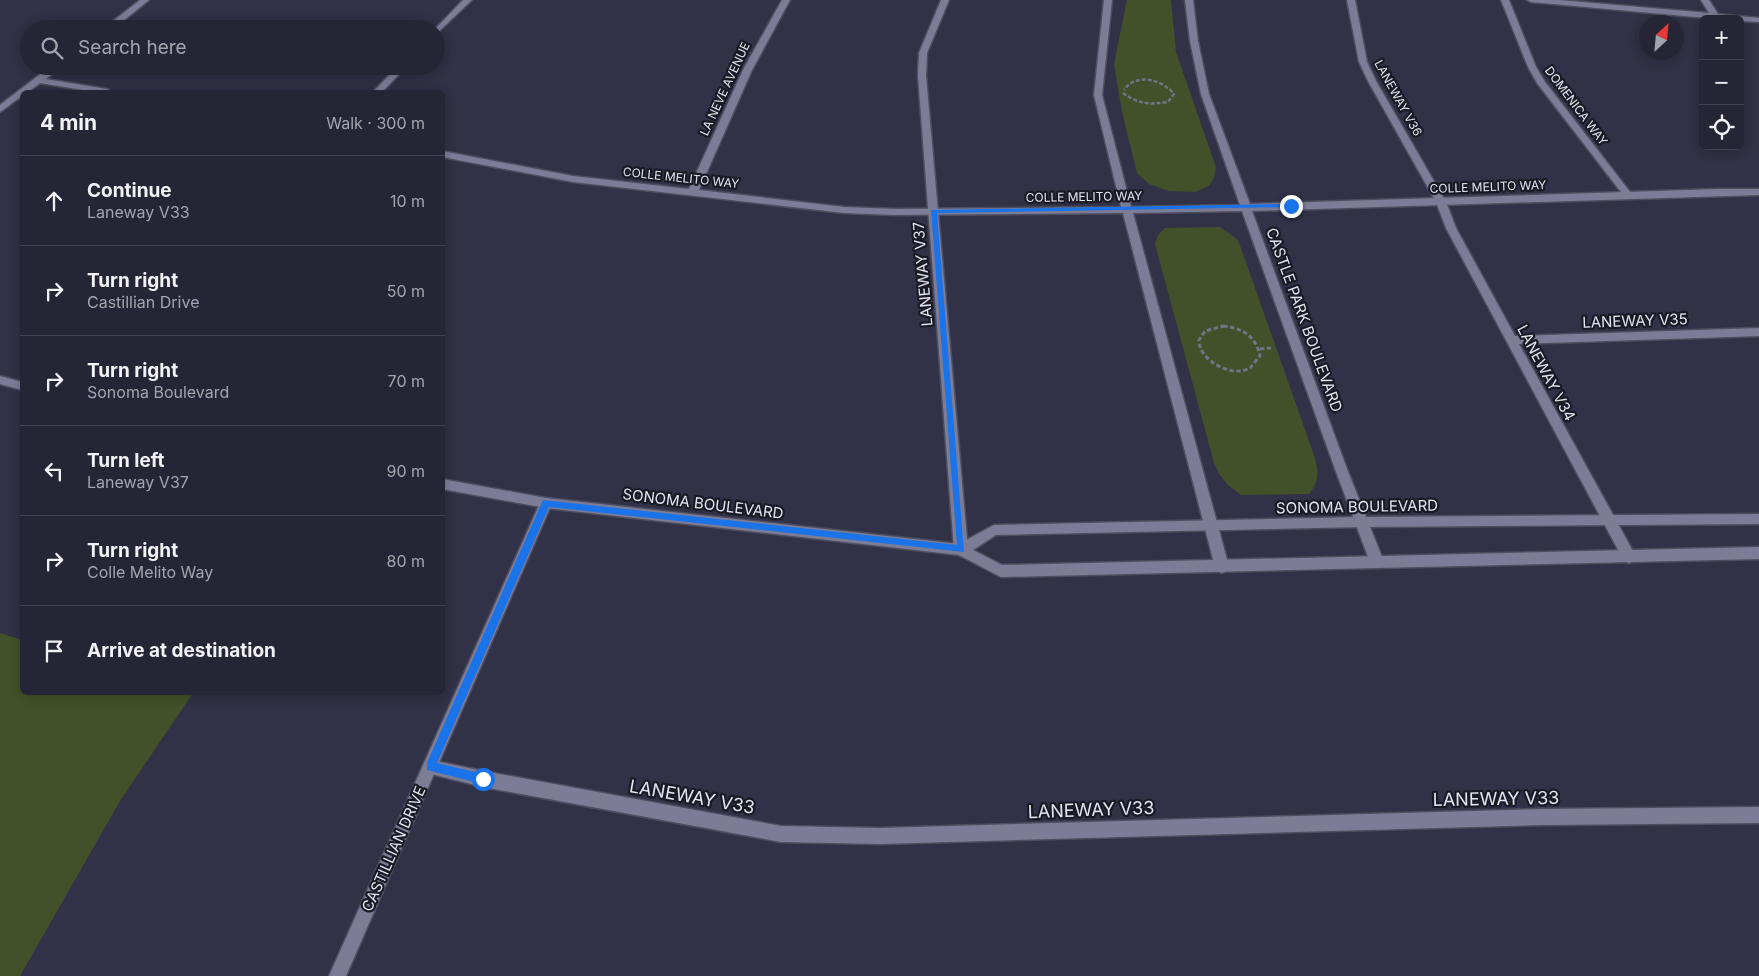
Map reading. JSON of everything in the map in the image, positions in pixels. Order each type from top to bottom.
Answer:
[{"type":"street","points":[[119,20],[145,0]]},
{"type":"street","points":[[445,23],[468,0]]},
{"type":"street","name":"LA NEVE AVENUE","points":[[693,192],[733,99],[770,26],[786,0]]},
{"type":"street","name":"LANEWAY V37","points":[[945,0],[922,53],[922,76],[961,550]]},
{"type":"street","points":[[1108,0],[1098,95],[1222,567]]},
{"type":"street","name":"CASTLE PARK BOULEVARD","points":[[1189,0],[1194,41],[1205,94],[1377,562]]},
{"type":"street","name":"LANEWAY V36","points":[[1351,0],[1363,62],[1441,202]]},
{"type":"street","name":"DOMENICA WAY","points":[[1505,0],[1540,83],[1627,194]]},
{"type":"street","points":[[1530,0],[1703,15]]},
{"type":"street","points":[[1705,0],[1714,15]]},
{"type":"street","points":[[1744,19],[1759,20]]},
{"type":"street","points":[[26,90],[45,75]]},
{"type":"street","points":[[379,90],[393,75]]},
{"type":"street","points":[[39,80],[96,90]]},
{"type":"street","points":[[0,109],[20,94]]},
{"type":"street","name":"COLLE MELITO WAY","points":[[445,155],[573,179],[844,210],[933,211],[1246,207],[1441,202],[1627,194],[1759,192]]},
{"type":"street","name":"LANEWAY V34","points":[[1441,202],[1451,228],[1629,557]]},
{"type":"street","name":"LANEWAY V35","points":[[1511,340],[1759,332]]},
{"type":"street","points":[[0,380],[20,385]]},
{"type":"street","name":"SONOMA BOULEVARD","points":[[445,485],[546,503],[961,550],[1001,571],[1759,553]]},
{"type":"street","name":"CASTILLIAN DRIVE","points":[[337,976],[431,767],[546,503]]},
{"type":"street","name":"SONOMA BOULEVARD","points":[[961,550],[994,530],[1362,522],[1759,519]]},
{"type":"street","name":"LANEWAY V33","points":[[431,767],[483,779],[782,834],[880,836],[1543,818],[1759,815]]},
{"type":"path","points":[[1150,81],[1167,85],[1174,94],[1168,102],[1155,105],[1134,102],[1123,93],[1126,87],[1134,82],[1150,81]]},
{"type":"path","points":[[1118,94],[1123,93]]},
{"type":"path","points":[[1213,327],[1232,327],[1242,330],[1256,341],[1260,356],[1257,363],[1241,370],[1231,370],[1220,368],[1203,356],[1198,342],[1206,330],[1213,327]]},
{"type":"green space","points":[[1127,0],[1171,0],[1176,52],[1216,167],[1214,178],[1209,186],[1195,192],[1169,191],[1149,184],[1137,173],[1122,112],[1114,64]]},
{"type":"green space","points":[[1220,227],[1237,239],[1241,248],[1315,458],[1317,477],[1315,485],[1309,494],[1241,495],[1228,485],[1219,474],[1214,463],[1155,244],[1158,235],[1165,228]]},
{"type":"green space","points":[[0,633],[20,639],[20,695],[192,695],[120,801],[20,976],[0,976]]},
{"type":"route","points":[[483,779],[431,767],[546,503],[961,550],[933,211],[1291,206]]}]
